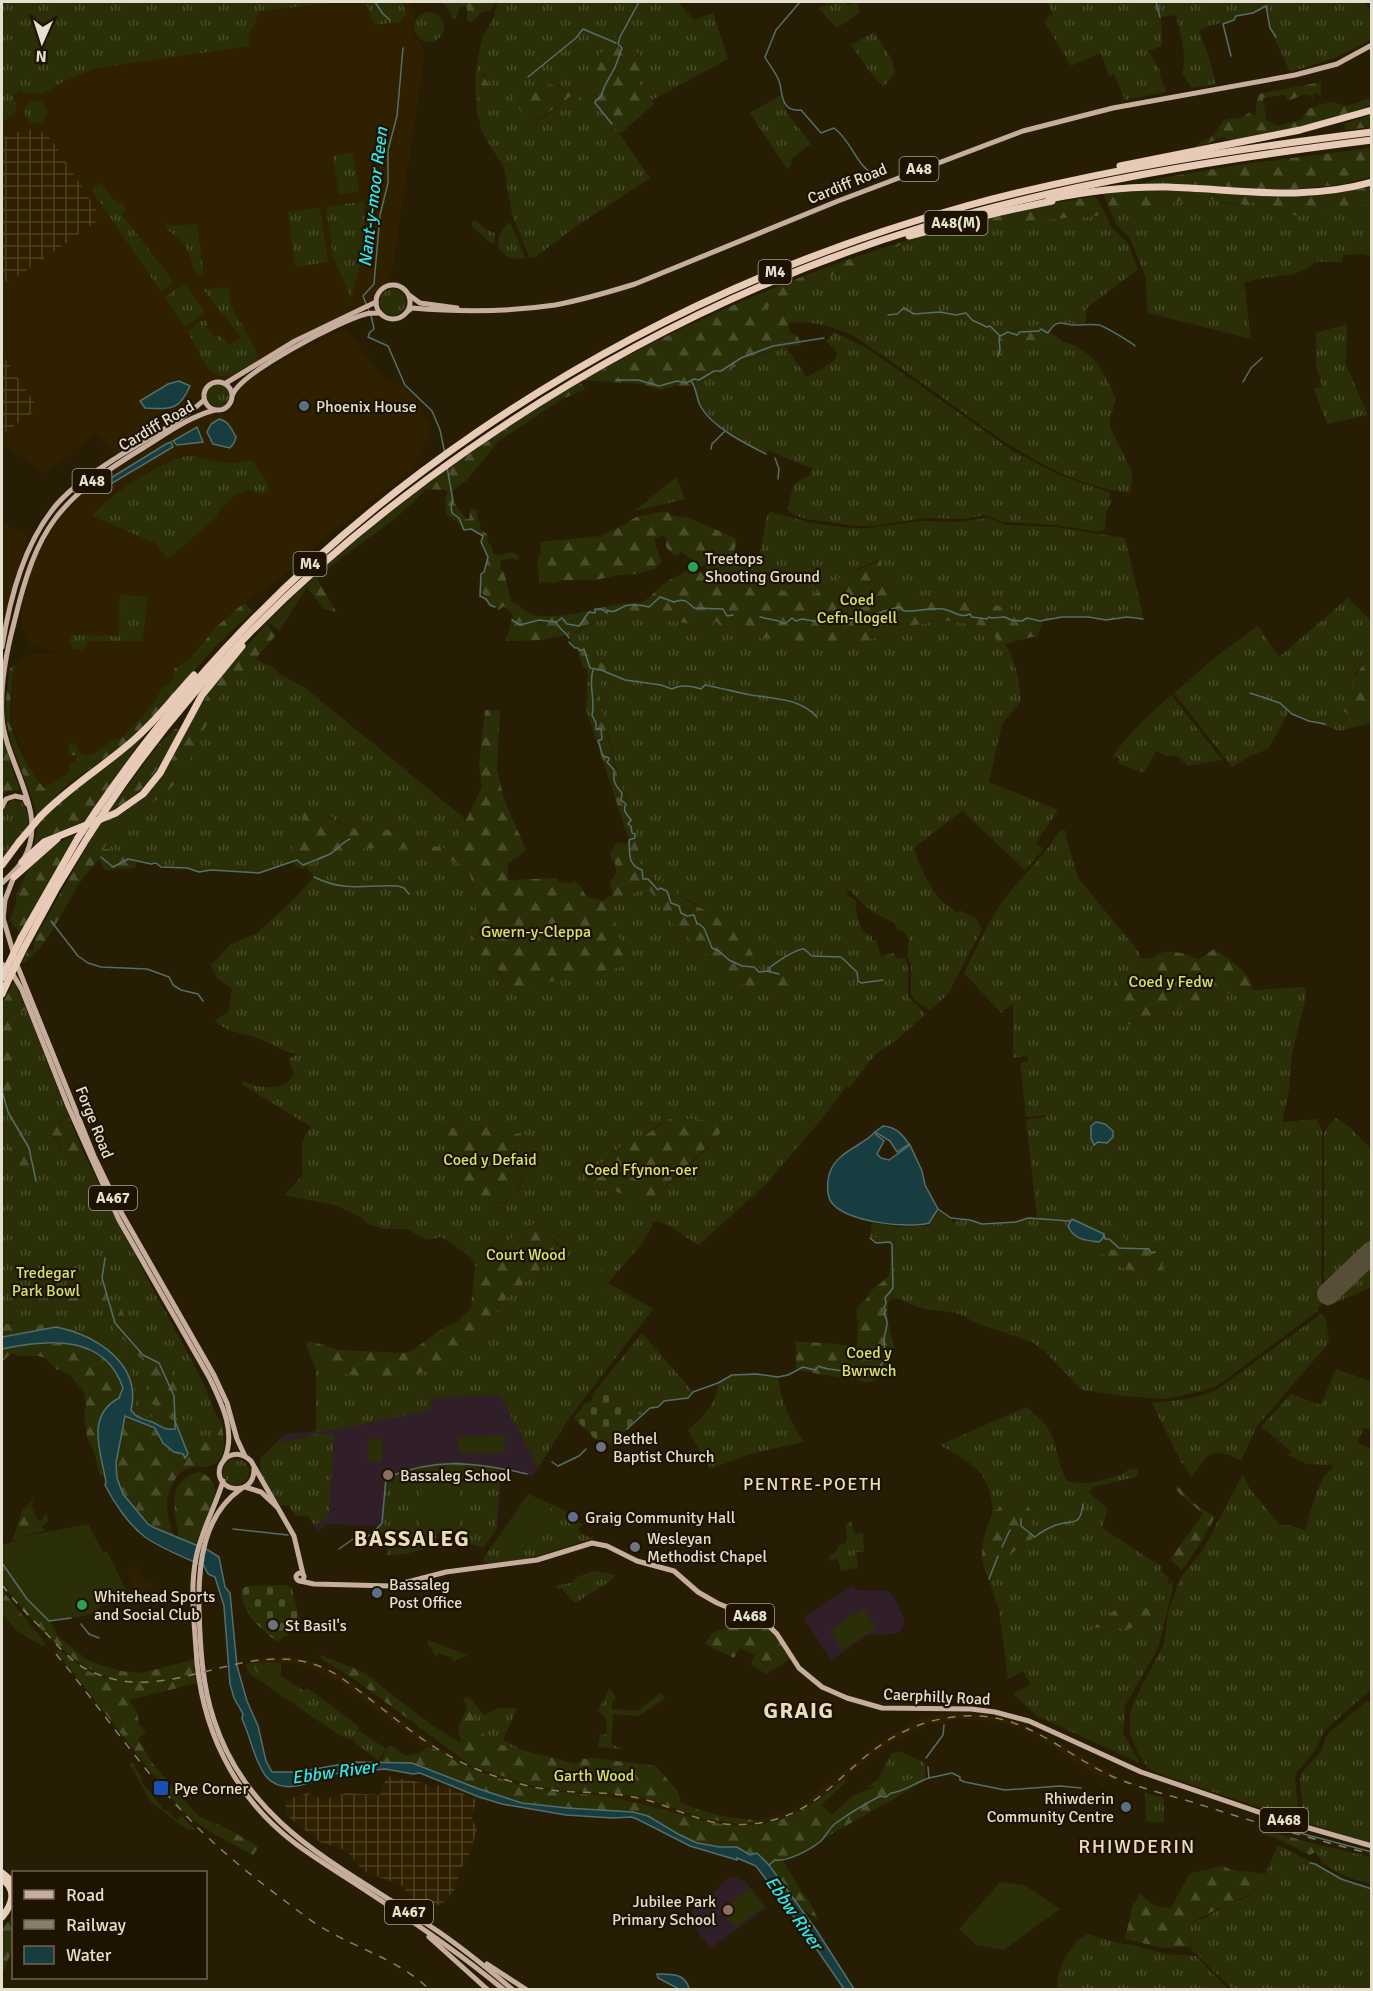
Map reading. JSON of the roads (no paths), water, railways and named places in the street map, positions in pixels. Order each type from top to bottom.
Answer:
[{"type":"highway","name":"A48(M)","points":[[1177,160],[1202,152],[1278,136],[1371,110]]},
{"type":"highway","name":"A48(M)","points":[[986,205],[1012,191],[1060,179],[1300,130]]},
{"type":"highway","name":"M4","points":[[2,994],[56,889],[106,809],[192,696],[233,650],[287,595],[344,544],[412,489],[577,374],[665,322],[783,269],[887,230],[1062,183],[1177,160],[1371,132]]},
{"type":"highway","name":"M4","points":[[2,865],[40,817],[69,789],[142,733],[248,617],[408,481],[523,402],[684,321],[799,270],[986,205],[1198,164],[1371,140]]},
{"type":"highway","name":"A48(M)","points":[[986,205],[1015,206],[1088,192],[1117,189],[1167,187],[1299,194],[1334,190],[1371,182]]},
{"type":"highway","name":"A48(M)","points":[[799,270],[976,218],[1117,189]]},
{"type":"highway","name":"M4","points":[[2,978],[21,938],[78,838],[133,759],[197,678],[252,618],[294,578]]},
{"type":"highway","name":"M4","points":[[22,862],[44,842],[116,813],[143,794],[160,773],[210,683],[287,595]]},
{"type":"highway","name":"M4","points":[[14,877],[62,835]]},
{"type":"highway","points":[[2,1879],[10,1888],[12,1896],[9,1908],[2,1917]]},
{"type":"main road","name":"Cardiff Road","points":[[408,311],[412,308],[473,310],[556,304],[602,294],[635,284],[838,201],[1023,131],[1113,108],[1295,75],[1337,64],[1371,45]]},
{"type":"main road","points":[[395,285],[402,288],[408,295],[410,306],[400,318],[394,319],[380,313],[376,302],[380,291],[395,285]]},
{"type":"main road","name":"Cardiff Road","points":[[408,295],[420,303],[473,310]]},
{"type":"main road","name":"Cardiff Road","points":[[214,410],[204,400],[205,390],[210,384],[219,381],[226,383],[295,341],[376,302]]},
{"type":"main road","name":"Cardiff Road","points":[[2,883],[22,862],[29,847],[32,832],[25,790],[7,744],[3,725],[4,676],[19,598],[33,556],[48,527],[65,505],[111,467],[190,418],[228,407],[235,388],[245,380],[295,348],[344,323],[366,314],[380,313]]},
{"type":"main road","points":[[226,383],[233,394]]},
{"type":"main road","name":"Cardiff Road","points":[[2,647],[25,559],[35,536],[58,503],[86,478],[185,416],[204,400]]},
{"type":"main road","points":[[2,807],[6,799],[15,796],[24,798],[29,808]]},
{"type":"main road","points":[[2,928],[5,900],[22,862]]},
{"type":"main road","name":"Forge Road","points":[[3,918],[17,965],[94,1156],[122,1214],[214,1375],[227,1403],[237,1439],[245,1456]]},
{"type":"main road","name":"Forge Road","points":[[4,966],[22,990],[72,1116],[119,1220],[220,1400],[229,1436],[224,1460]]},
{"type":"main road","points":[[233,1455],[245,1456],[251,1461],[279,1508],[261,1492],[231,1488],[222,1481],[220,1471],[224,1460],[233,1455]]},
{"type":"main road","points":[[243,1488],[253,1479],[254,1468]]},
{"type":"main road","name":"A467","points":[[222,1481],[202,1545],[193,1608],[200,1689],[208,1722],[224,1759],[254,1805],[282,1833],[315,1858],[461,1955],[504,1989]]},
{"type":"main road","name":"A467","points":[[202,1545],[223,1504],[243,1488]]},
{"type":"main road","name":"Caerphilly Road","points":[[279,1508],[294,1536],[301,1576],[320,1584],[392,1586],[446,1572],[537,1560],[592,1543],[601,1544],[637,1561],[674,1571],[698,1592],[717,1603],[766,1623],[777,1634],[799,1668],[814,1682],[847,1698],[882,1708],[971,1709],[1013,1716],[1029,1721],[1141,1772],[1288,1822],[1371,1846]]},
{"type":"main road","name":"A467","points":[[197,1569],[202,1657],[210,1706],[220,1735],[238,1772],[259,1802],[292,1834],[430,1926],[513,1989]]},
{"type":"main road","points":[[373,1895],[441,1947],[488,1989]]},
{"type":"main road","points":[[430,1926],[527,1989]]},
{"type":"water","points":[[179,381],[190,386],[182,400],[173,407],[145,408],[140,401],[168,384]]},
{"type":"water","points":[[219,419],[227,423],[236,437],[230,448],[213,444],[207,432],[211,424]]},
{"type":"water","points":[[197,427],[203,442],[177,445],[173,441]]},
{"type":"water","points":[[171,442],[173,447],[109,485],[106,481],[166,444]]},
{"type":"water","points":[[1096,1122],[1105,1124],[1113,1131],[1113,1137],[1107,1143],[1098,1142],[1094,1145],[1091,1138],[1091,1126]]},
{"type":"water","points":[[883,1126],[898,1132],[909,1144],[897,1152],[890,1141],[875,1132]]},
{"type":"water","points":[[874,1133],[884,1141],[877,1154],[881,1158],[889,1160],[910,1145],[922,1171],[925,1185],[938,1209],[929,1223],[907,1225],[864,1219],[840,1210],[830,1200],[828,1183],[833,1165],[844,1154]]},
{"type":"water","points":[[1072,1219],[1104,1234],[1103,1238],[1099,1242],[1077,1237],[1068,1226]]},
{"type":"water","name":"Ebbw River","points":[[56,1327],[100,1344],[122,1365],[133,1393],[131,1410],[135,1415],[167,1429],[175,1429],[175,1421],[188,1454],[185,1458],[183,1454],[174,1452],[163,1443],[155,1428],[125,1416],[116,1463],[117,1478],[123,1494],[148,1524],[219,1557],[225,1587],[230,1593],[237,1666],[247,1701],[258,1726],[266,1761],[272,1772],[298,1772],[354,1762],[412,1763],[522,1803],[633,1812],[648,1816],[697,1843],[737,1847],[750,1855],[757,1853],[769,1865],[817,1931],[854,1989],[844,1989],[756,1866],[737,1858],[737,1860],[690,1846],[637,1819],[566,1815],[502,1804],[420,1773],[385,1769],[363,1771],[362,1774],[352,1771],[340,1772],[287,1787],[275,1784],[265,1775],[258,1762],[242,1719],[243,1714],[234,1698],[230,1684],[224,1606],[215,1577],[208,1574],[204,1566],[174,1553],[139,1532],[122,1513],[105,1485],[98,1436],[102,1414],[119,1398],[123,1388],[115,1370],[89,1349],[73,1344],[38,1343],[2,1349],[2,1337]]},
{"type":"water","points":[[657,1974],[681,1977],[689,1989],[679,1989],[658,1978]]},
{"type":"waterway","name":"Nant-y-moor Reen","points":[[375,2],[390,20]]},
{"type":"waterway","points":[[612,124],[595,103],[601,97],[616,65],[622,48],[618,44],[620,37],[639,2]]},
{"type":"waterway","points":[[800,2],[776,30],[765,57],[779,81],[784,103],[790,109],[801,110],[821,133],[834,128],[845,139],[862,165],[873,174]]},
{"type":"waterway","points":[[1156,2],[1160,17]]},
{"type":"waterway","points":[[1231,56],[1223,24],[1234,20],[1236,16],[1253,13],[1266,6],[1270,28],[1276,37]]},
{"type":"waterway","points":[[528,77],[576,38],[583,29],[616,43]]},
{"type":"waterway","name":"Nant-y-moor Reen","points":[[369,311],[363,296],[374,284],[380,215],[388,183],[388,150],[397,116],[403,48]]},
{"type":"waterway","points":[[888,315],[897,314],[904,308],[914,314],[940,312],[956,315],[966,313],[972,320],[987,327],[990,326],[1000,336],[1008,332],[1017,335],[1020,332],[1041,329],[1048,333],[1057,323],[1099,325],[1135,346]]},
{"type":"waterway","points":[[371,315],[374,329],[368,337],[388,346],[405,385],[432,411],[440,430],[445,454]]},
{"type":"waterway","points":[[998,356],[999,337]]},
{"type":"waterway","name":"Nant-y-moor Reen","points":[[616,380],[638,380],[659,386],[677,381],[686,383],[694,379],[699,380],[714,371],[721,371],[741,358],[773,346],[824,338]]},
{"type":"waterway","points":[[1243,382],[1251,368],[1262,358]]},
{"type":"waterway","points":[[691,381],[701,407],[713,421],[730,434],[766,454]]},
{"type":"waterway","points":[[711,449],[712,444],[725,431]]},
{"type":"waterway","points":[[775,458],[779,469],[778,479]]},
{"type":"waterway","points":[[447,467],[453,501],[452,513],[459,518],[464,530],[471,529],[483,536],[481,542],[488,557],[484,572],[481,574],[480,596],[495,607]]},
{"type":"waterway","points":[[556,622],[562,618],[567,624],[579,626],[589,612],[595,613],[595,609],[601,609],[607,613],[607,610],[614,611],[627,605],[649,607],[660,597],[674,602],[685,601],[694,608],[723,609],[727,616],[733,615]]},
{"type":"waterway","points":[[892,609],[900,607],[904,611],[942,609],[961,615],[970,614],[972,617],[987,619],[1005,617],[1022,621],[1027,618],[1040,621],[1062,617],[1106,620],[1127,617],[1143,619]]},
{"type":"waterway","points":[[760,617],[781,623],[786,623],[792,618],[796,621],[802,619],[826,623],[832,618],[840,622],[848,617],[852,622],[861,617],[889,610]]},
{"type":"waterway","points":[[512,620],[520,625],[539,620],[556,622],[569,638]]},
{"type":"waterway","points":[[569,642],[580,651],[584,649],[590,668],[625,680],[661,685],[672,689],[679,686],[701,689],[705,685],[778,699],[803,706],[817,717]]},
{"type":"waterway","points":[[593,670],[592,715],[596,729],[601,729],[602,739],[598,741],[602,754],[609,758],[607,762],[614,770],[615,783],[622,793],[621,800],[626,804],[625,810],[631,820],[628,824],[631,826],[632,833],[635,834],[635,838],[629,840],[632,862],[642,870],[643,879],[648,879],[658,890],[660,888],[667,891],[671,903],[679,906],[681,913],[687,916],[694,915],[697,924],[704,928],[712,948],[742,966],[754,967],[759,972],[779,974]]},
{"type":"waterway","points":[[1250,693],[1280,703],[1292,714],[1325,724]]},
{"type":"waterway","points":[[101,857],[113,867],[128,859],[156,863],[161,867],[187,868],[199,872],[211,870],[259,873],[297,860],[303,865],[330,854],[350,839]]},
{"type":"waterway","points":[[314,877],[336,885],[398,886],[404,888],[409,894]]},
{"type":"waterway","points":[[51,921],[78,956],[88,963],[101,967],[147,969],[169,977],[173,985],[181,990],[198,994],[203,1001]]},
{"type":"waterway","points":[[770,972],[769,968],[781,959],[804,949],[812,956],[841,957],[857,972],[858,981],[861,983],[883,980]]},
{"type":"waterway","points":[[2,1091],[8,1112],[29,1148],[36,1181]]},
{"type":"waterway","points":[[938,1209],[951,1218],[982,1224],[1016,1222],[1028,1218],[1070,1221]]},
{"type":"waterway","points":[[1104,1235],[1105,1239],[1109,1239],[1119,1248],[1149,1249],[1151,1253],[1155,1252]]},
{"type":"waterway","points":[[627,1429],[650,1408],[658,1407],[664,1401],[688,1398],[693,1392],[732,1375],[756,1374],[778,1377],[788,1375],[803,1367],[815,1370],[819,1366],[859,1377],[876,1370],[883,1363],[885,1354],[884,1340],[887,1324],[884,1308],[885,1298],[893,1288],[892,1245],[890,1242],[876,1243],[870,1238]]},
{"type":"waterway","points":[[105,1258],[102,1278],[115,1323],[143,1355],[159,1363],[174,1396],[175,1421]]},
{"type":"waterway","points":[[552,1462],[558,1466],[579,1456],[586,1449]]},
{"type":"waterway","points":[[339,1549],[356,1537],[362,1539],[372,1534],[382,1523],[386,1478],[404,1471],[439,1464],[473,1464],[527,1474]]},
{"type":"waterway","points":[[1021,1519],[1021,1526],[1035,1537],[1053,1526],[1078,1520],[1083,1504]]},
{"type":"waterway","points":[[233,1529],[288,1535]]},
{"type":"waterway","points":[[1002,1547],[1010,1530]]},
{"type":"waterway","points":[[989,1579],[998,1556]]},
{"type":"waterway","points":[[2,1563],[27,1599],[49,1621],[71,1618]]},
{"type":"waterway","points":[[81,1624],[89,1634],[99,1638]]},
{"type":"waterway","points":[[926,1758],[943,1735],[944,1725]]},
{"type":"waterway","points":[[769,1865],[775,1860],[792,1857],[811,1848],[821,1841],[836,1823],[874,1799],[880,1796],[886,1797],[929,1778],[928,1767]]},
{"type":"waterway","points":[[929,1778],[952,1773],[965,1782],[1005,1790],[1060,1786],[1081,1788]]},
{"type":"waterway","points":[[1273,1826],[1372,1852]]},
{"type":"waterway","points":[[1310,1863],[1341,1879],[1372,1889]]},
{"type":"railway","points":[[2,1585],[71,1659],[81,1666],[113,1679],[146,1682],[273,1659],[305,1662],[337,1675],[432,1746],[489,1774],[512,1782],[560,1791],[633,1797],[723,1824],[761,1823],[797,1811],[822,1795],[872,1751],[899,1734],[945,1718],[978,1716],[1017,1724],[1103,1772],[1130,1783],[1372,1854]]},
{"type":"railway","points":[[56,1654],[164,1791],[225,1853],[305,1916],[336,1935],[401,1968],[430,1990]]},
{"type":"place","name":"Phoenix House","points":[[304,406]]},
{"type":"place","name":"Treetops Shooting Ground","points":[[693,567]]},
{"type":"place","name":"Bethel Baptist Church","points":[[601,1447]]},
{"type":"place","name":"Bassaleg School","points":[[388,1475]]},
{"type":"place","name":"Graig Community Hall","points":[[573,1517]]},
{"type":"place","name":"Wesleyan Methodist Chapel","points":[[635,1547]]},
{"type":"place","name":"Bassaleg Post Office","points":[[377,1593]]},
{"type":"place","name":"Whitehead Sports and Social Club","points":[[82,1605]]},
{"type":"place","name":"St Basil's","points":[[273,1625]]},
{"type":"place","name":"Pye Corner","points":[[161,1788]]},
{"type":"place","name":"Rhiwderin Community Centre","points":[[1126,1807]]},
{"type":"place","name":"Jubilee Park Primary School","points":[[728,1910]]},
{"type":"district","name":"PENTRE-POETH","points":[[813,1484]]},
{"type":"district","name":"BASSALEG","points":[[412,1538]]},
{"type":"district","name":"GRAIG","points":[[799,1710]]},
{"type":"district","name":"RHIWDERIN","points":[[1137,1846]]},
{"type":"park label","name":"Coed Cefn-llogell","points":[[857,608]]},
{"type":"park label","name":"Gwern-y-Cleppa","points":[[536,931]]},
{"type":"park label","name":"Coed y Fedw","points":[[1171,981]]},
{"type":"park label","name":"Coed y Defaid","points":[[490,1159]]},
{"type":"park label","name":"Coed Ffynon-oer","points":[[641,1169]]},
{"type":"park label","name":"Court Wood","points":[[526,1254]]},
{"type":"park label","name":"Tredegar Park Bowl","points":[[46,1281]]},
{"type":"park label","name":"Coed y Bwrwch","points":[[869,1361]]},
{"type":"park label","name":"Garth Wood","points":[[594,1775]]}]
